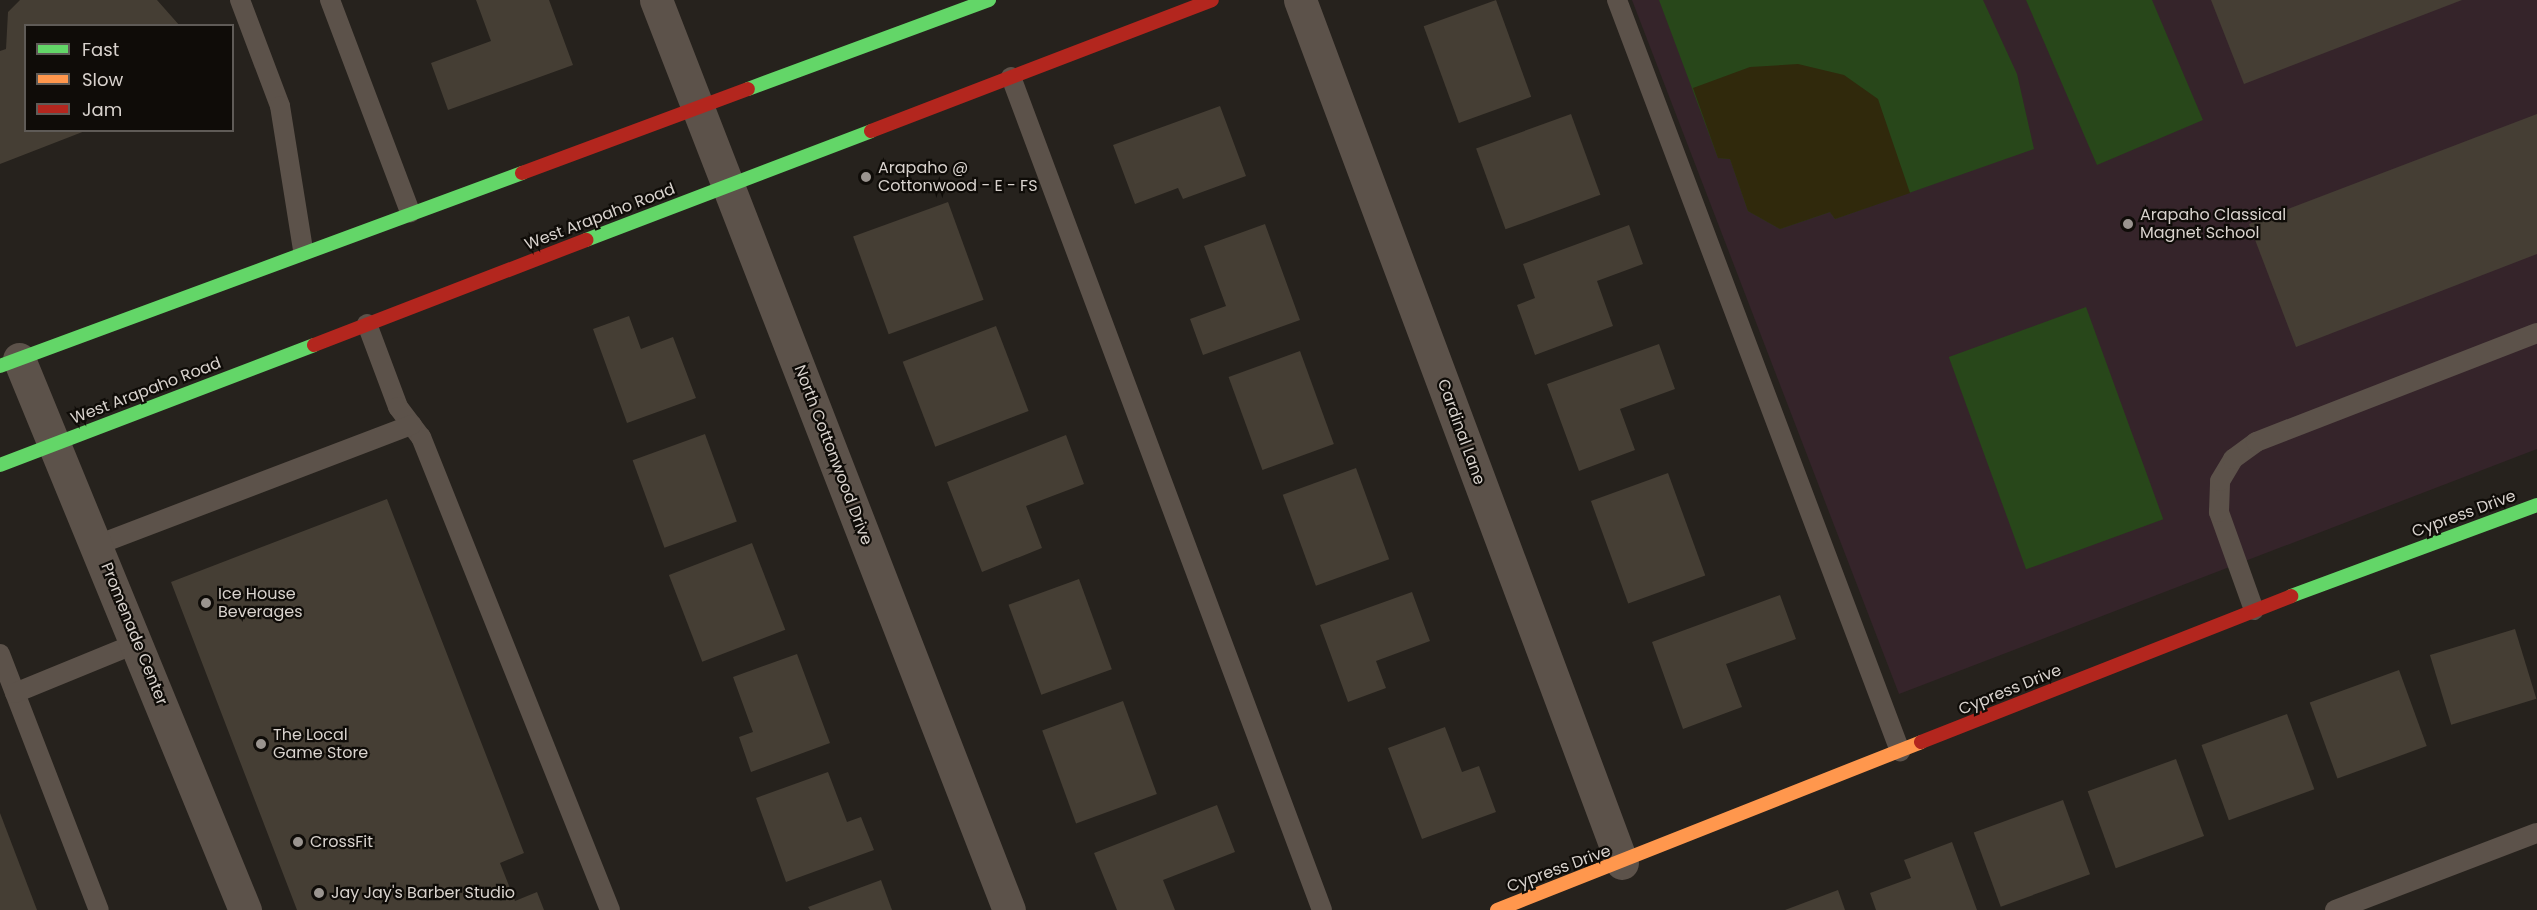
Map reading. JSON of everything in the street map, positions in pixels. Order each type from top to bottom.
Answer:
[{"type":"main road","points":[[10,362],[303,250],[698,111],[989,0]]},
{"type":"main road","name":"West Arapaho Road","points":[[0,465],[1212,0]]},
{"type":"main road","name":"Cypress Drive","points":[[1497,910],[1622,863],[2254,610],[2537,505]]},
{"type":"street","name":"North Cottonwood Drive","points":[[656,0],[1009,910]]},
{"type":"street","name":"Cardinal Lane","points":[[1300,0],[1622,863]]},
{"type":"street","name":"Promenade Center","points":[[10,362],[57,442],[245,910]]},
{"type":"lane","points":[[240,0],[280,106],[303,250]]},
{"type":"lane","points":[[330,0],[410,212]]},
{"type":"lane","points":[[1617,0],[1900,752]]},
{"type":"lane","points":[[1011,77],[1322,910]]},
{"type":"lane","points":[[367,324],[398,407],[412,424],[610,910]]},
{"type":"lane","points":[[2254,610],[2219,512],[2220,481],[2233,459],[2256,442],[2537,333]]},
{"type":"lane","points":[[98,545],[412,424]]},
{"type":"lane","points":[[15,693],[137,643]]},
{"type":"lane","points":[[0,654],[99,910]]},
{"type":"lane","points":[[2335,910],[2537,833]]},
{"type":"shaded area","name":"Arapaho Classical Magnet School","points":[[1632,0],[2537,0],[2537,449],[1899,694]]},
{"type":"green space","points":[[1659,0],[1983,0],[2017,74],[2034,149],[1835,219],[1830,212],[1780,229],[1748,211],[1730,159],[1718,158]]},
{"type":"green space","points":[[2026,0],[2152,0],[2203,120],[2097,165]]},
{"type":"green space","points":[[2086,307],[2163,519],[2026,569],[1949,357]]},
{"type":"sand","points":[[1798,64],[1844,75],[1878,99],[1910,193],[1835,219],[1830,212],[1780,229],[1748,211],[1730,159],[1718,158],[1693,88],[1750,67]]},
{"type":"building","points":[[20,0],[157,0],[178,24],[24,24],[24,132],[82,132],[0,164],[0,51],[6,49],[8,12]]},
{"type":"building","points":[[476,0],[549,0],[573,65],[448,110],[431,63],[491,41]]},
{"type":"building","points":[[1496,0],[1531,97],[1459,123],[1424,26]]},
{"type":"building","points":[[2211,0],[2462,0],[2244,84]]},
{"type":"building","points":[[1220,106],[1246,176],[1183,199],[1178,188],[1135,204],[1113,145]]},
{"type":"building","points":[[1571,114],[1600,195],[1506,229],[1476,149]]},
{"type":"building","points":[[2537,114],[2537,254],[2296,347],[2249,224]]},
{"type":"building","points":[[948,202],[984,300],[889,334],[853,237]]},
{"type":"building","points":[[1265,224],[1300,320],[1203,355],[1190,319],[1226,306],[1204,246]]},
{"type":"building","points":[[1629,225],[1643,264],[1597,281],[1613,326],[1535,355],[1517,305],[1535,298],[1523,264]]},
{"type":"building","points":[[629,316],[641,349],[673,337],[696,398],[627,423],[593,329]]},
{"type":"building","points":[[996,326],[1029,411],[935,447],[903,362]]},
{"type":"building","points":[[1659,344],[1675,389],[1620,409],[1635,450],[1579,471],[1547,384]]},
{"type":"building","points":[[1300,351],[1334,444],[1262,470],[1229,377]]},
{"type":"building","points":[[705,434],[737,521],[664,548],[633,460]]},
{"type":"building","points":[[1066,435],[1084,484],[1026,506],[1042,548],[982,572],[947,482]]},
{"type":"building","points":[[1356,468],[1389,559],[1316,586],[1283,495]]},
{"type":"building","points":[[1668,473],[1705,575],[1628,603],[1591,501]]},
{"type":"building","points":[[387,499],[524,853],[500,863],[515,901],[537,892],[544,910],[297,910],[171,582]]},
{"type":"building","points":[[752,543],[785,630],[702,662],[669,575]]},
{"type":"building","points":[[1079,579],[1112,669],[1041,695],[1009,605]]},
{"type":"building","points":[[1412,592],[1430,641],[1376,661],[1386,688],[1348,702],[1320,625]]},
{"type":"building","points":[[1780,595],[1796,639],[1726,664],[1742,707],[1683,729],[1652,642]]},
{"type":"building","points":[[2515,629],[2536,699],[2451,725],[2430,655]]},
{"type":"building","points":[[797,654],[830,743],[751,772],[739,737],[753,732],[733,677]]},
{"type":"building","points":[[2399,670],[2427,746],[2337,779],[2310,702]]},
{"type":"building","points":[[1123,701],[1157,794],[1076,823],[1042,730]]},
{"type":"building","points":[[2287,714],[2314,789],[2229,820],[2201,745]]},
{"type":"building","points":[[1445,727],[1462,772],[1479,766],[1496,812],[1422,839],[1388,748]]},
{"type":"building","points":[[2176,759],[2204,836],[2116,868],[2088,791]]},
{"type":"building","points":[[828,772],[847,822],[861,817],[874,850],[786,882],[756,798]]},
{"type":"building","points":[[2063,800],[2090,874],[2001,907],[1974,832]]},
{"type":"building","points":[[1217,805],[1235,852],[1163,880],[1175,910],[1117,910],[1094,853]]},
{"type":"building","points":[[0,813],[37,910],[0,910]]},
{"type":"building","points":[[1952,842],[1977,910],[1876,910],[1870,893],[1911,878],[1904,860]]},
{"type":"building","points":[[881,880],[892,910],[810,910],[808,907]]},
{"type":"building","points":[[1838,890],[1845,910],[1785,910]]},
{"type":"traffic: fast","points":[[748,89],[989,0]]},
{"type":"traffic: fast","points":[[586,240],[871,131]]},
{"type":"traffic: fast","points":[[0,366],[522,173]]},
{"type":"traffic: fast","points":[[0,465],[314,345]]},
{"type":"traffic: fast","points":[[2291,596],[2537,505]]},
{"type":"traffic: slow","points":[[1497,910],[1921,742]]},
{"type":"traffic: jam","points":[[871,131],[1212,0]]},
{"type":"traffic: jam","points":[[522,173],[748,89]]},
{"type":"traffic: jam","points":[[314,345],[586,240]]},
{"type":"traffic: jam","points":[[1921,742],[2291,596]]},
{"type":"place","name":"Arapaho @ Cottonwood - E - FS","points":[[866,177]]},
{"type":"place","name":"Arapaho Classical Magnet School","points":[[2128,224]]},
{"type":"place","name":"Ice House Beverages","points":[[206,603]]},
{"type":"place","name":"The Local Game Store","points":[[261,744]]},
{"type":"place","name":"CrossFit","points":[[298,842]]},
{"type":"place","name":"Jay Jay's Barber Studio","points":[[319,893]]}]
